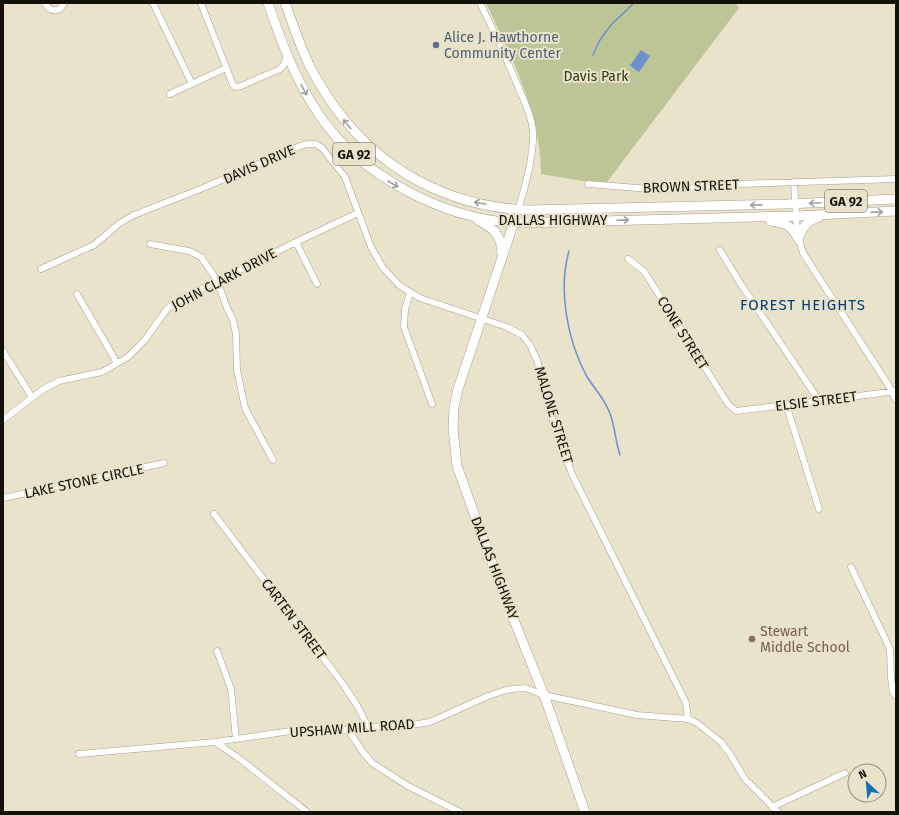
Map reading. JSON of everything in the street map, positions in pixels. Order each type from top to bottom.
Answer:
[{"type":"main road","name":"DALLAS HIGHWAY","points":[[268,3],[296,75],[310,100],[342,143],[378,174],[391,183],[452,210],[471,216],[514,223],[796,216],[896,211]]},
{"type":"main road","name":"DALLAS HIGHWAY","points":[[285,3],[300,45],[318,82],[344,121],[374,151],[420,182],[444,193],[467,200],[518,210],[795,204],[896,199]]},
{"type":"main road","points":[[481,318],[518,210]]},
{"type":"main road","points":[[798,239],[802,228],[807,222],[826,214]]},
{"type":"main road","points":[[471,216],[491,228],[497,234],[502,248],[500,260]]},
{"type":"main road","points":[[745,217],[784,223],[791,228],[798,239]]},
{"type":"main road","name":"DALLAS HIGHWAY","points":[[481,318],[455,399],[452,428],[455,455],[461,478],[500,585],[544,695],[585,812]]},
{"type":"street","points":[[45,3],[48,8],[54,11],[60,9],[65,3]]},
{"type":"street","points":[[153,3],[192,84]]},
{"type":"street","points":[[202,3],[226,68],[235,87],[280,69],[284,63],[286,52]]},
{"type":"street","points":[[480,3],[503,51],[528,112],[532,127],[532,150],[518,210]]},
{"type":"street","points":[[170,94],[226,68]]},
{"type":"street","points":[[280,69],[291,71],[296,75]]},
{"type":"street","name":"DAVIS DRIVE","points":[[40,269],[94,245],[120,223],[134,215],[203,188],[300,146],[316,144],[322,148],[342,173],[348,184],[371,247],[383,268],[395,281],[410,293],[435,304],[481,318]]},
{"type":"street","name":"BROWN STREET","points":[[588,184],[662,190],[699,186],[896,179]]},
{"type":"street","points":[[794,182],[798,239],[803,253],[894,391],[896,400]]},
{"type":"street","name":"JOHN CLARK DRIVE","points":[[3,420],[42,390],[59,381],[102,372],[128,357],[144,341],[168,309],[181,299],[358,213]]},
{"type":"street","points":[[296,242],[317,284]]},
{"type":"street","points":[[150,244],[189,252],[200,257],[218,280],[227,308],[233,320],[236,334],[237,370],[245,408],[273,460]]},
{"type":"street","points":[[720,250],[818,401]]},
{"type":"street","name":"CONE STREET","points":[[628,259],[644,270],[728,404],[736,411]]},
{"type":"street","points":[[410,293],[405,309],[404,328],[432,404]]},
{"type":"street","points":[[77,294],[117,363]]},
{"type":"street","name":"MALONE STREET","points":[[481,318],[517,332],[528,341],[533,350],[554,425],[572,474],[686,703],[688,719]]},
{"type":"street","points":[[3,351],[32,397]]},
{"type":"street","name":"ELSIE STREET","points":[[736,411],[894,391]]},
{"type":"street","points":[[786,404],[819,509]]},
{"type":"street","name":"LAKE STONE CIRCLE","points":[[3,498],[164,463]]},
{"type":"street","name":"CARTEN STREET","points":[[214,514],[343,684],[358,707],[368,727]]},
{"type":"street","points":[[851,567],[890,649],[891,678],[893,692],[896,696]]},
{"type":"street","points":[[217,651],[231,689],[236,739]]},
{"type":"street","name":"UPSHAW MILL ROAD","points":[[79,754],[215,742],[298,730],[348,730],[368,727],[406,726],[430,722],[488,696],[511,689],[525,688],[544,695],[637,715],[688,719]]},
{"type":"street","points":[[688,719],[697,723],[721,742],[745,778],[778,812]]},
{"type":"street","points":[[348,730],[372,763],[408,786],[460,812]]},
{"type":"street","points":[[215,742],[240,759],[307,812]]},
{"type":"street","points":[[772,807],[845,773]]},
{"type":"green space","name":"Davis Park","points":[[486,3],[736,3],[739,8],[607,182],[583,181],[541,174],[540,151],[530,107],[523,86]]},
{"type":"water","points":[[641,50],[650,56],[639,72],[629,65]]},
{"type":"waterway","points":[[593,55],[600,40],[611,25],[634,3]]},
{"type":"waterway","points":[[569,251],[564,281],[566,314],[569,330],[579,361],[586,375],[609,411],[613,422],[620,455]]},
{"type":"place","name":"Alice J. Hawthorne Community Center","points":[[436,45]]},
{"type":"place","name":"Stewart Middle School","points":[[752,639]]},
{"type":"district","name":"FOREST HEIGHTS","points":[[803,305]]}]
